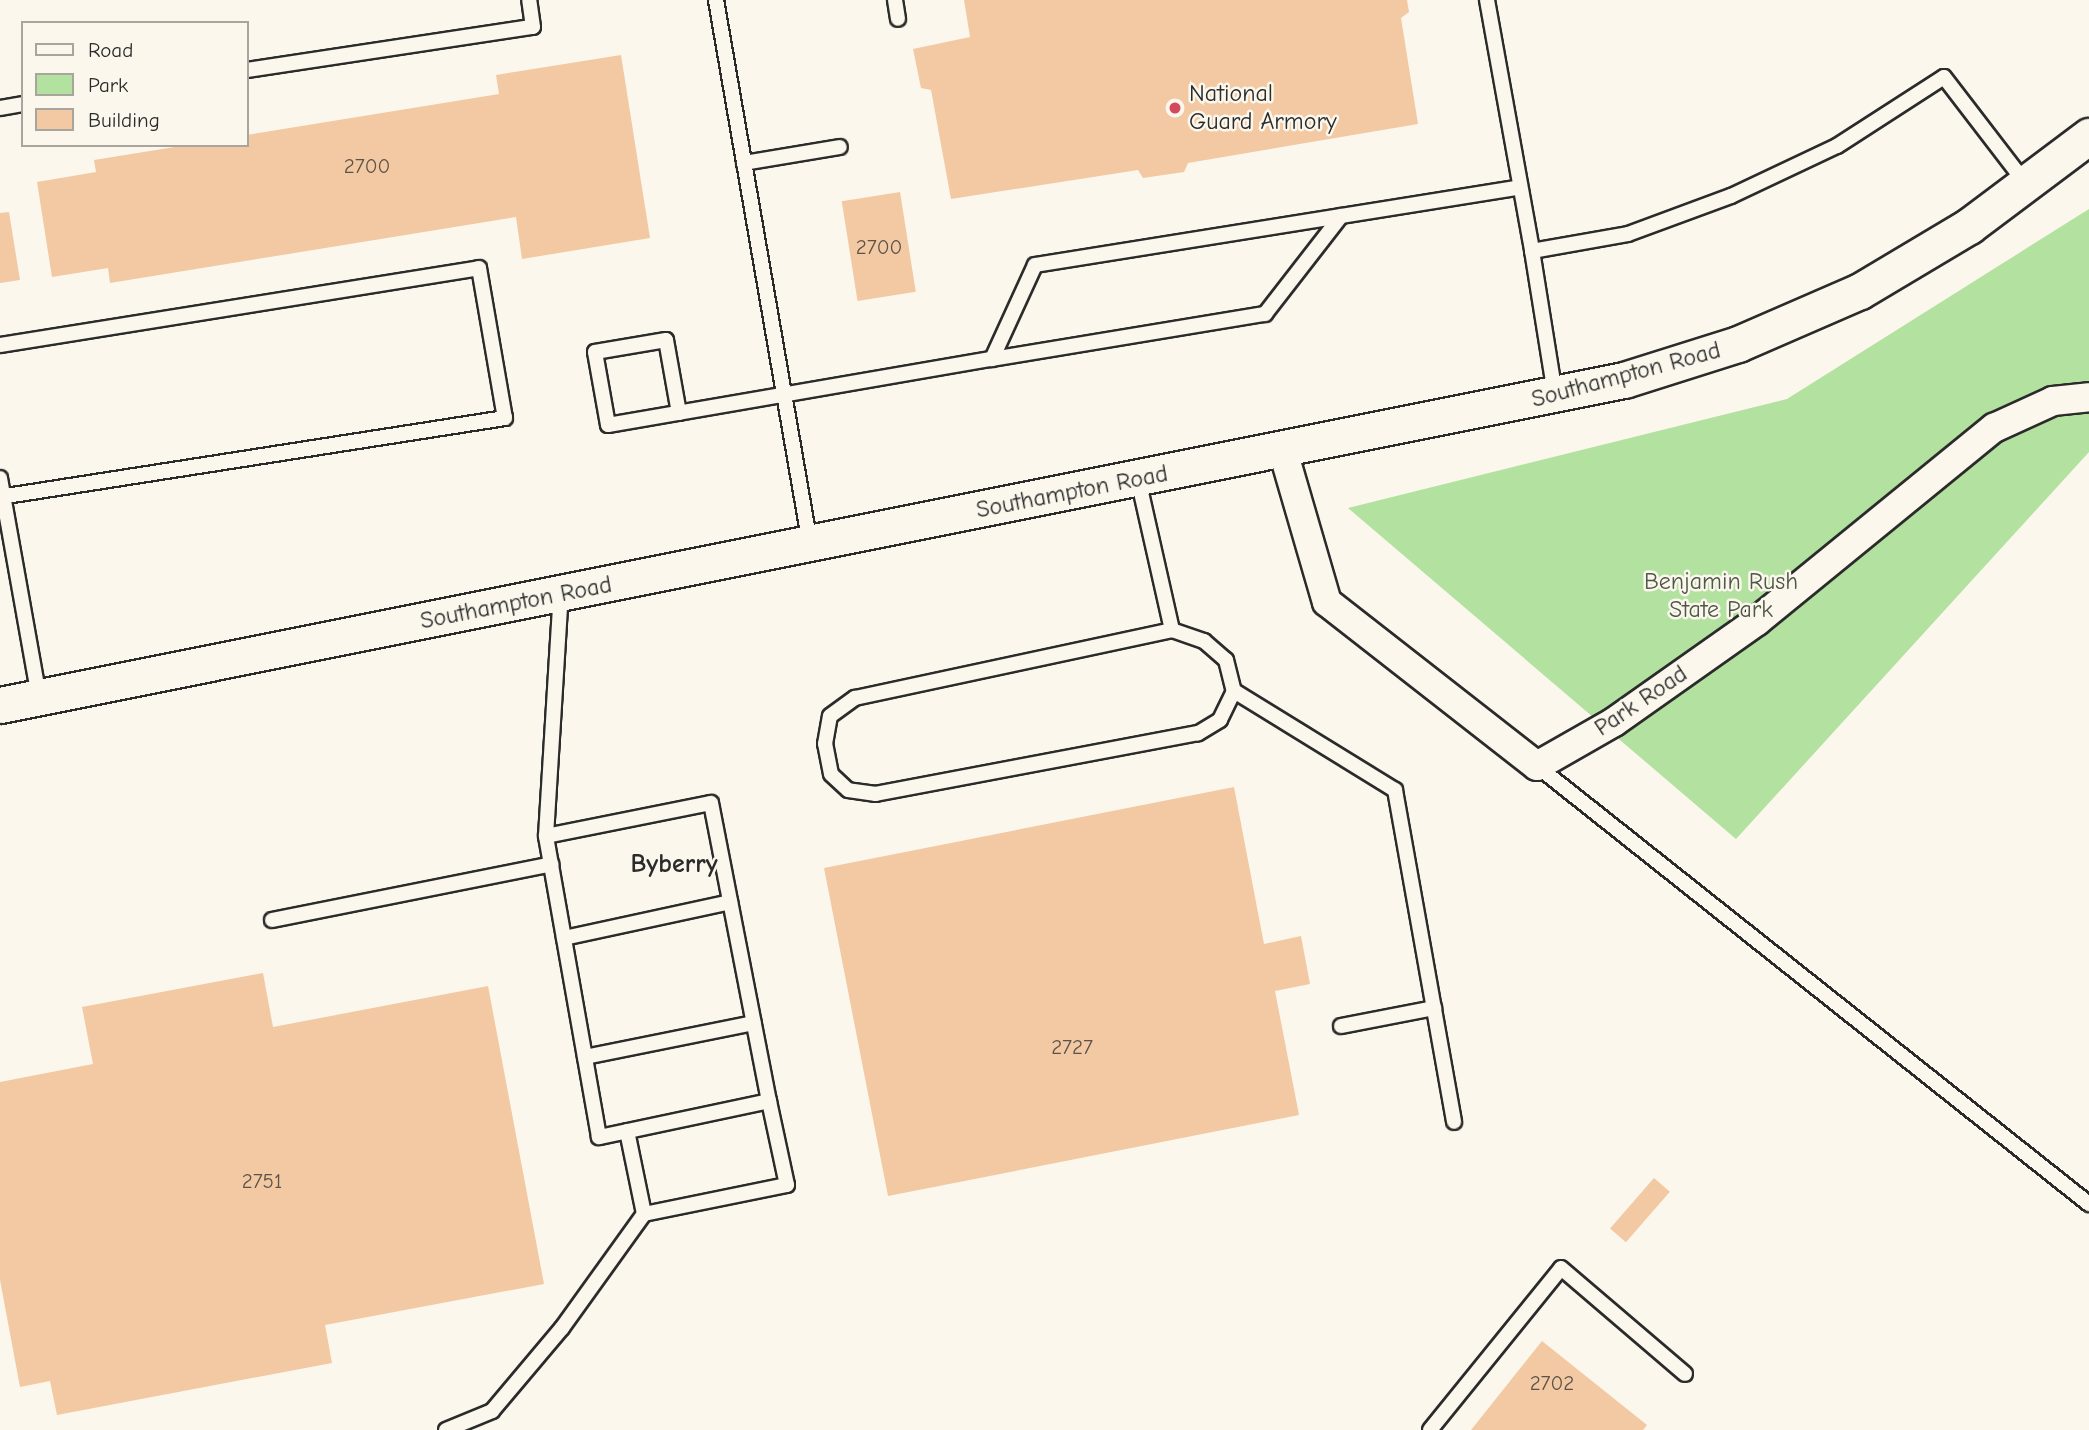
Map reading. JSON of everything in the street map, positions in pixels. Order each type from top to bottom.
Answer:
[{"type":"street","name":"Southampton Road","points":[[0,705],[1555,396],[1681,364],[1799,320],[1914,260],[2027,185],[2089,136]]},
{"type":"street","name":"Park Road","points":[[1537,766],[1614,722],[1757,621],[1994,428],[2053,401],[2089,397]]},
{"type":"street","points":[[1283,450],[1327,602],[1537,766]]},
{"type":"lane","points":[[248,70],[533,27],[529,0]]},
{"type":"lane","points":[[716,0],[810,544]]},
{"type":"lane","points":[[895,0],[898,19]]},
{"type":"lane","points":[[1487,0],[1555,396]]},
{"type":"lane","points":[[1532,251],[1628,234],[1731,196],[1837,146],[1944,77],[2027,185]]},
{"type":"lane","points":[[0,108],[21,104]]},
{"type":"lane","points":[[744,163],[840,147]]},
{"type":"lane","points":[[992,359],[1035,265],[1520,187]]},
{"type":"lane","points":[[679,413],[666,341],[594,352],[608,425],[1265,314],[1341,216]]},
{"type":"lane","points":[[0,345],[480,268],[505,418],[2,497]]},
{"type":"lane","points":[[0,478],[39,698]]},
{"type":"lane","points":[[1138,479],[1172,630]]},
{"type":"lane","points":[[562,594],[546,836],[599,1137],[769,1101]]},
{"type":"lane","points":[[1172,630],[1204,641],[1226,660],[1234,691],[1220,720],[1198,733],[876,794],[848,790],[831,774],[825,744],[830,716],[855,698],[1172,630]]},
{"type":"lane","points":[[1234,691],[1395,790],[1454,1122]]},
{"type":"lane","points":[[1537,766],[2089,1204]]},
{"type":"lane","points":[[446,1430],[492,1411],[562,1328],[644,1214],[787,1185],[711,803],[546,836]]},
{"type":"lane","points":[[272,920],[551,864]]},
{"type":"lane","points":[[564,938],[730,902]]},
{"type":"lane","points":[[1341,1026],[1434,1008]]},
{"type":"lane","points":[[585,1057],[754,1023]]},
{"type":"lane","points":[[627,1131],[644,1214]]},
{"type":"lane","points":[[1430,1430],[1561,1268],[1685,1374]]},
{"type":"green space","name":"Benjamin Rush State Park","points":[[2089,209],[2089,452],[1736,839],[1348,508],[1787,399]]},
{"type":"building","name":"National Guard Armory","points":[[964,0],[1407,0],[1409,12],[1401,18],[1418,124],[1188,163],[1184,172],[1143,178],[1138,170],[951,199],[931,90],[921,88],[913,49],[970,37]]},
{"type":"building","points":[[621,55],[650,238],[522,259],[516,217],[110,283],[108,268],[52,277],[37,182],[96,172],[94,160],[175,147],[248,147],[248,135],[499,94],[496,75]]},
{"type":"building","points":[[900,192],[916,292],[858,301],[842,201]]},
{"type":"building","points":[[9,212],[20,280],[0,283],[0,213]]},
{"type":"building","points":[[1234,787],[1264,944],[1301,936],[1310,984],[1275,991],[1299,1115],[888,1196],[824,868]]},
{"type":"building","points":[[263,973],[273,1027],[488,986],[544,1284],[325,1325],[332,1363],[57,1415],[50,1381],[20,1387],[0,1280],[0,1082],[93,1064],[82,1007]]},
{"type":"building","points":[[1654,1178],[1670,1192],[1626,1242],[1610,1229]]},
{"type":"building","points":[[1542,1341],[1647,1425],[1643,1430],[1471,1430]]},
{"type":"place","name":"National Guard Armory","points":[[1175,108]]},
{"type":"district","name":"Byberry","points":[[674,865]]}]
